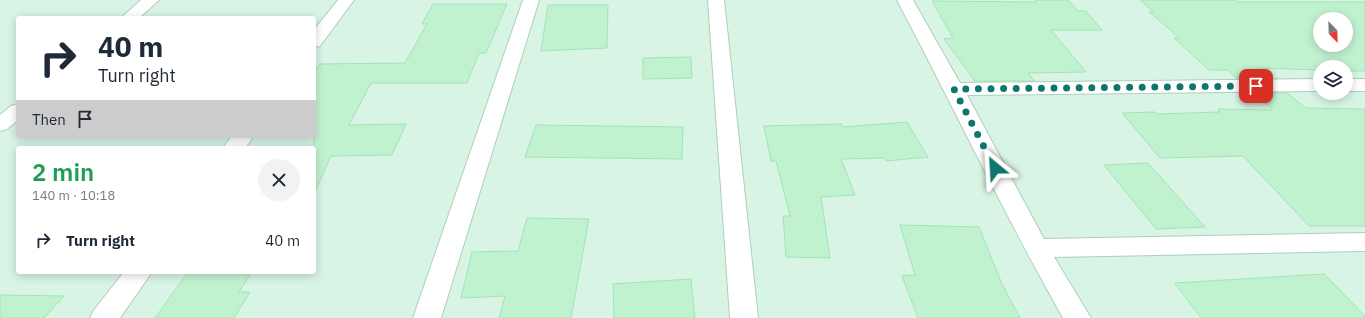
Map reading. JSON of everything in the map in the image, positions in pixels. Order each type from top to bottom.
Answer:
[{"type":"street","points":[[131,16],[150,0]]},
{"type":"street","points":[[316,39],[346,0]]},
{"type":"street","points":[[427,318],[531,0]]},
{"type":"street","points":[[716,0],[744,318]]},
{"type":"street","points":[[905,0],[954,89],[1036,248],[1077,318]]},
{"type":"street","points":[[954,89],[1313,85]]},
{"type":"street","points":[[1353,85],[1365,85]]},
{"type":"street","points":[[0,125],[16,112]]},
{"type":"street","points":[[1036,248],[1365,242]]},
{"type":"street","points":[[104,318],[137,274]]},
{"type":"shaded area","points":[[0,0],[1365,0],[1365,318],[0,318]]},
{"type":"building","points":[[1035,0],[1068,0],[1078,11],[1086,11],[1102,30],[1051,30],[1086,72],[1028,73],[1035,81],[975,81],[944,39],[953,38],[932,1],[1036,2]]},
{"type":"building","points":[[1140,0],[1365,2],[1365,71],[1353,71],[1353,60],[1313,60],[1313,70],[1258,68],[1269,78],[1236,78],[1227,70],[1209,70],[1174,38],[1180,38],[1149,12],[1154,12]]},
{"type":"building","points":[[433,4],[507,4],[486,53],[479,53],[467,83],[371,83],[349,125],[406,124],[392,155],[331,156],[316,190],[316,146],[314,146],[314,138],[316,138],[316,70],[320,64],[405,63],[427,24],[422,24]]},
{"type":"building","points":[[548,5],[608,5],[607,48],[541,51]]},
{"type":"building","points":[[691,57],[692,78],[643,79],[643,58]]},
{"type":"building","points":[[1254,93],[1287,93],[1306,108],[1365,109],[1365,226],[1309,226],[1243,156],[1160,158],[1122,113],[1155,112],[1157,114],[1220,112],[1218,109],[1273,110]]},
{"type":"building","points":[[907,122],[928,157],[886,161],[884,158],[841,159],[855,195],[821,197],[830,258],[786,257],[783,216],[790,216],[776,161],[771,161],[764,126],[842,124],[842,127]]},
{"type":"building","points":[[536,125],[683,127],[682,159],[525,157]]},
{"type":"building","points":[[1148,163],[1205,227],[1156,229],[1104,165]]},
{"type":"building","points":[[527,218],[589,219],[571,318],[499,318],[505,296],[461,298],[472,252],[518,251]]},
{"type":"building","points":[[900,225],[979,227],[1002,284],[1020,318],[918,318],[902,276],[915,275]]},
{"type":"building","points":[[187,274],[251,274],[239,292],[250,292],[234,318],[155,318]]},
{"type":"building","points":[[1324,274],[1365,316],[1365,318],[1201,318],[1175,283]]},
{"type":"building","points":[[691,279],[695,318],[614,318],[613,284]]},
{"type":"building","points":[[0,295],[64,296],[44,318],[0,318]]},
{"type":"route","points":[[995,168],[954,89],[1256,86]]}]
